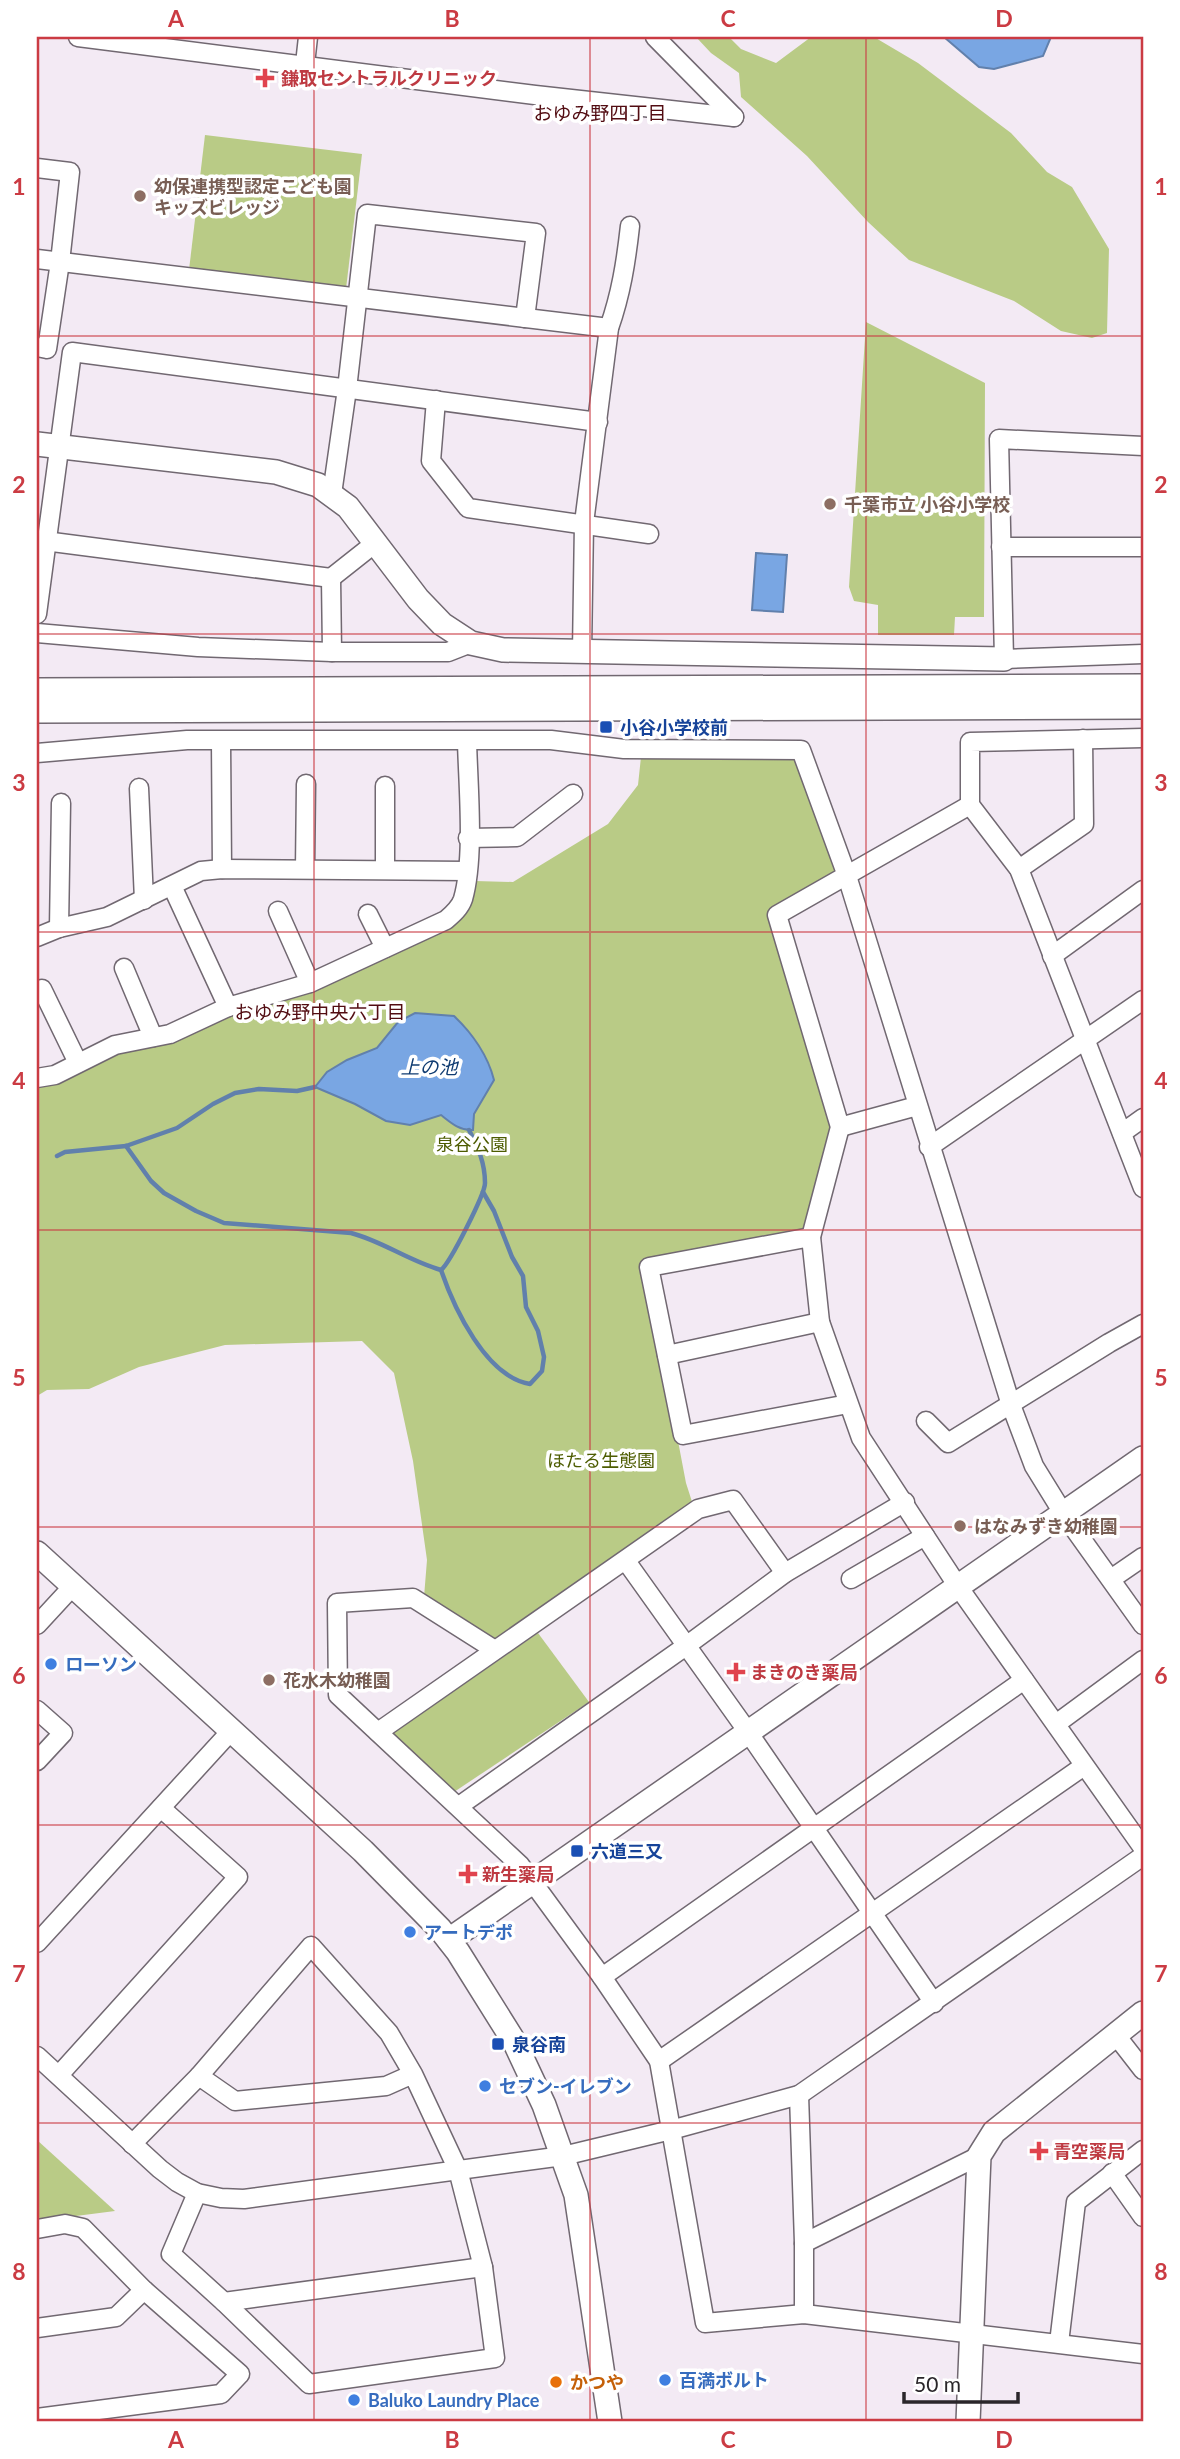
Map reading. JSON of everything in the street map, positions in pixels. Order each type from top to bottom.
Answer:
[{"type":"street","points":[[78,37],[535,95],[734,117],[655,37]]},
{"type":"street","points":[[304,64],[308,37]]},
{"type":"street","points":[[37,167],[70,172],[47,349],[37,347]]},
{"type":"street","points":[[332,494],[367,214],[536,233],[525,318]]},
{"type":"street","points":[[582,652],[584,523],[610,328],[624,282],[630,226]]},
{"type":"street","points":[[37,259],[610,328]]},
{"type":"street","points":[[37,614],[42,540],[61,447],[72,352],[598,422]]},
{"type":"street","points":[[436,400],[431,461],[468,508],[649,534]]},
{"type":"street","points":[[1003,659],[999,439],[1143,446]]},
{"type":"street","points":[[37,444],[276,472],[318,485],[348,507],[418,599],[442,624],[471,643],[503,650],[1003,659],[1143,654]]},
{"type":"street","points":[[42,540],[331,578],[374,544]]},
{"type":"street","points":[[1001,547],[1143,547]]},
{"type":"street","points":[[331,578],[332,652]]},
{"type":"street","points":[[37,634],[198,647],[332,652],[448,652],[471,643]]},
{"type":"street","points":[[37,676],[104,690]]},
{"type":"street","points":[[37,690],[1143,686]]},
{"type":"street","points":[[37,711],[1143,707]]},
{"type":"street","points":[[37,725],[78,723],[154,711]]},
{"type":"street","points":[[1143,738],[970,742],[970,805],[1019,869],[1143,1188]]},
{"type":"street","points":[[37,754],[187,740],[551,740],[624,749],[802,750],[847,876],[929,1147],[1011,1405],[1034,1466],[1063,1513],[1143,1626]]},
{"type":"street","points":[[1019,869],[1084,824],[1083,740]]},
{"type":"street","points":[[221,741],[222,869]]},
{"type":"street","points":[[37,1078],[55,1074],[115,1045],[170,1034],[228,1007],[310,983],[446,920],[456,912],[463,901],[467,871],[467,741]]},
{"type":"street","points":[[305,870],[306,784]]},
{"type":"street","points":[[385,786],[385,869]]},
{"type":"street","points":[[139,788],[144,900]]},
{"type":"street","points":[[468,838],[517,837],[573,794]]},
{"type":"street","points":[[59,928],[61,803]]},
{"type":"street","points":[[970,805],[777,915],[840,1127],[811,1237],[820,1322],[860,1438],[957,1585],[1143,1848]]},
{"type":"street","points":[[37,937],[59,928],[107,917],[201,872],[222,869],[467,871]]},
{"type":"street","points":[[172,886],[228,1007]]},
{"type":"street","points":[[1052,956],[1143,890]]},
{"type":"street","points":[[278,911],[310,983]]},
{"type":"street","points":[[368,914],[385,948]]},
{"type":"street","points":[[124,968],[153,1037]]},
{"type":"street","points":[[42,989],[78,1063]]},
{"type":"street","points":[[929,1147],[1143,1000]]},
{"type":"street","points":[[840,1127],[917,1107]]},
{"type":"street","points":[[1122,1133],[1143,1118]]},
{"type":"street","points":[[811,1237],[649,1267],[683,1435],[848,1404]]},
{"type":"street","points":[[667,1355],[820,1322]]},
{"type":"street","points":[[926,1421],[948,1443],[1143,1324]]},
{"type":"street","points":[[449,1940],[1143,1458]]},
{"type":"street","points":[[377,1732],[698,1509],[733,1500],[785,1573]]},
{"type":"street","points":[[459,1806],[785,1573],[905,1503]]},
{"type":"street","points":[[851,1579],[925,1536]]},
{"type":"street","points":[[37,1553],[363,1851],[449,1940],[515,2043],[544,2105],[563,2156],[576,2195],[610,2422]]},
{"type":"street","points":[[1111,1579],[1143,1557]]},
{"type":"street","points":[[626,1561],[748,1732],[933,2003]]},
{"type":"street","points":[[37,1625],[73,1586]]},
{"type":"street","points":[[495,1650],[413,1598],[337,1603],[338,1696],[520,1865],[660,2061],[705,2323],[804,2314],[1143,2354]]},
{"type":"street","points":[[1056,1724],[1143,1660]]},
{"type":"street","points":[[602,1977],[1024,1680]]},
{"type":"street","points":[[37,1710],[63,1732],[37,1761]]},
{"type":"street","points":[[37,1943],[231,1731]]},
{"type":"street","points":[[660,2061],[1084,1766]]},
{"type":"street","points":[[59,2075],[238,1877],[160,1808]]},
{"type":"street","points":[[37,2056],[168,2176],[197,2193],[221,2198],[244,2199],[563,2156],[799,2095],[1143,1856]]},
{"type":"street","points":[[132,2144],[199,2076],[311,1946],[389,2033],[413,2074],[458,2171],[483,2267],[495,2358],[309,2384],[170,2254],[197,2193]]},
{"type":"street","points":[[968,2422],[979,2156],[994,2132],[1143,2013]]},
{"type":"street","points":[[1115,2034],[1143,2070]]},
{"type":"street","points":[[199,2076],[235,2101],[386,2086],[413,2074]]},
{"type":"street","points":[[799,2095],[804,2314]]},
{"type":"street","points":[[1059,2343],[1076,2202],[1143,2150]]},
{"type":"street","points":[[804,2243],[979,2156]]},
{"type":"street","points":[[1112,2173],[1143,2217]]},
{"type":"street","points":[[37,2229],[65,2224],[83,2228],[144,2290],[240,2374],[221,2394],[37,2418]]},
{"type":"street","points":[[224,2302],[483,2267]]},
{"type":"street","points":[[37,2328],[116,2317],[144,2290]]},
{"type":"green space","points":[[696,37],[729,37],[741,49],[776,63],[811,37],[874,37],[918,63],[1011,133],[1047,172],[1072,187],[1109,249],[1107,333],[1092,338],[1061,331],[1014,301],[909,260],[868,222],[807,156],[741,97],[739,73],[711,53]]},
{"type":"green space","points":[[205,135],[362,154],[346,289],[189,270]]},
{"type":"green space","points":[[866,322],[985,383],[984,617],[955,617],[954,635],[878,635],[878,605],[854,601],[849,587]]},
{"type":"green space","name":"泉谷公園","points":[[641,757],[795,757],[839,872],[770,910],[834,1121],[807,1229],[644,1262],[686,1483],[694,1508],[494,1643],[424,1597],[427,1560],[413,1461],[394,1373],[362,1341],[225,1345],[139,1367],[89,1389],[47,1390],[37,1396],[37,1082],[114,1051],[236,1010],[301,995],[448,925],[475,881],[513,882],[608,824],[638,785]]},
{"type":"green space","points":[[538,1633],[589,1702],[454,1792],[392,1734]]},
{"type":"green space","points":[[37,2140],[115,2211],[37,2221]]},
{"type":"water","points":[[944,37],[1051,37],[1043,56],[994,69],[979,67]]},
{"type":"water","points":[[756,553],[787,555],[783,612],[752,610]]},
{"type":"water","name":"上の池","points":[[415,1013],[454,1016],[473,1037],[488,1062],[494,1080],[474,1114],[473,1130],[460,1128],[441,1115],[410,1125],[386,1121],[315,1087],[327,1072],[347,1060],[377,1048],[398,1022]]},
{"type":"waterway","points":[[57,1156],[65,1152],[126,1146],[177,1128],[235,1093],[259,1089],[297,1091],[315,1087]]},
{"type":"waterway","points":[[441,1270],[466,1228],[485,1183],[480,1155],[469,1130]]},
{"type":"waterway","points":[[126,1146],[151,1181],[164,1193],[224,1223],[351,1233],[441,1270],[463,1321],[486,1355],[499,1369],[514,1379],[530,1384],[542,1371],[544,1357],[538,1331],[526,1307],[523,1276],[483,1192]]},
{"type":"place","name":"鎌取セントラルクリニック","points":[[265,78]]},
{"type":"place","name":"幼保連携型認定こども園 キッズビレッジ","points":[[140,196]]},
{"type":"place","name":"千葉市立 小谷小学校","points":[[830,504]]},
{"type":"place","name":"小谷小学校前","points":[[606,727]]},
{"type":"place","name":"はなみずき幼稚園","points":[[960,1526]]},
{"type":"place","name":"ローソン","points":[[51,1664]]},
{"type":"place","name":"まきのき薬局","points":[[736,1672]]},
{"type":"place","name":"花水木幼稚園","points":[[269,1680]]},
{"type":"place","name":"六道三又","points":[[577,1851]]},
{"type":"place","name":"新生薬局","points":[[468,1874]]},
{"type":"place","name":"アートデポ","points":[[410,1932]]},
{"type":"place","name":"泉谷南","points":[[498,2044]]},
{"type":"place","name":"セブン-イレブン","points":[[485,2086]]},
{"type":"place","name":"青空薬局","points":[[1039,2151]]},
{"type":"place","name":"百満ボルト","points":[[665,2380]]},
{"type":"place","name":"かつや","points":[[556,2382]]},
{"type":"place","name":"Baluko Laundry Place","points":[[354,2400]]},
{"type":"district","name":"おゆみ野四丁目","points":[[600,112]]},
{"type":"district","name":"おゆみ野中央六丁目","points":[[320,1011]]},
{"type":"park label","name":"ほたる生態園","points":[[601,1460]]}]
